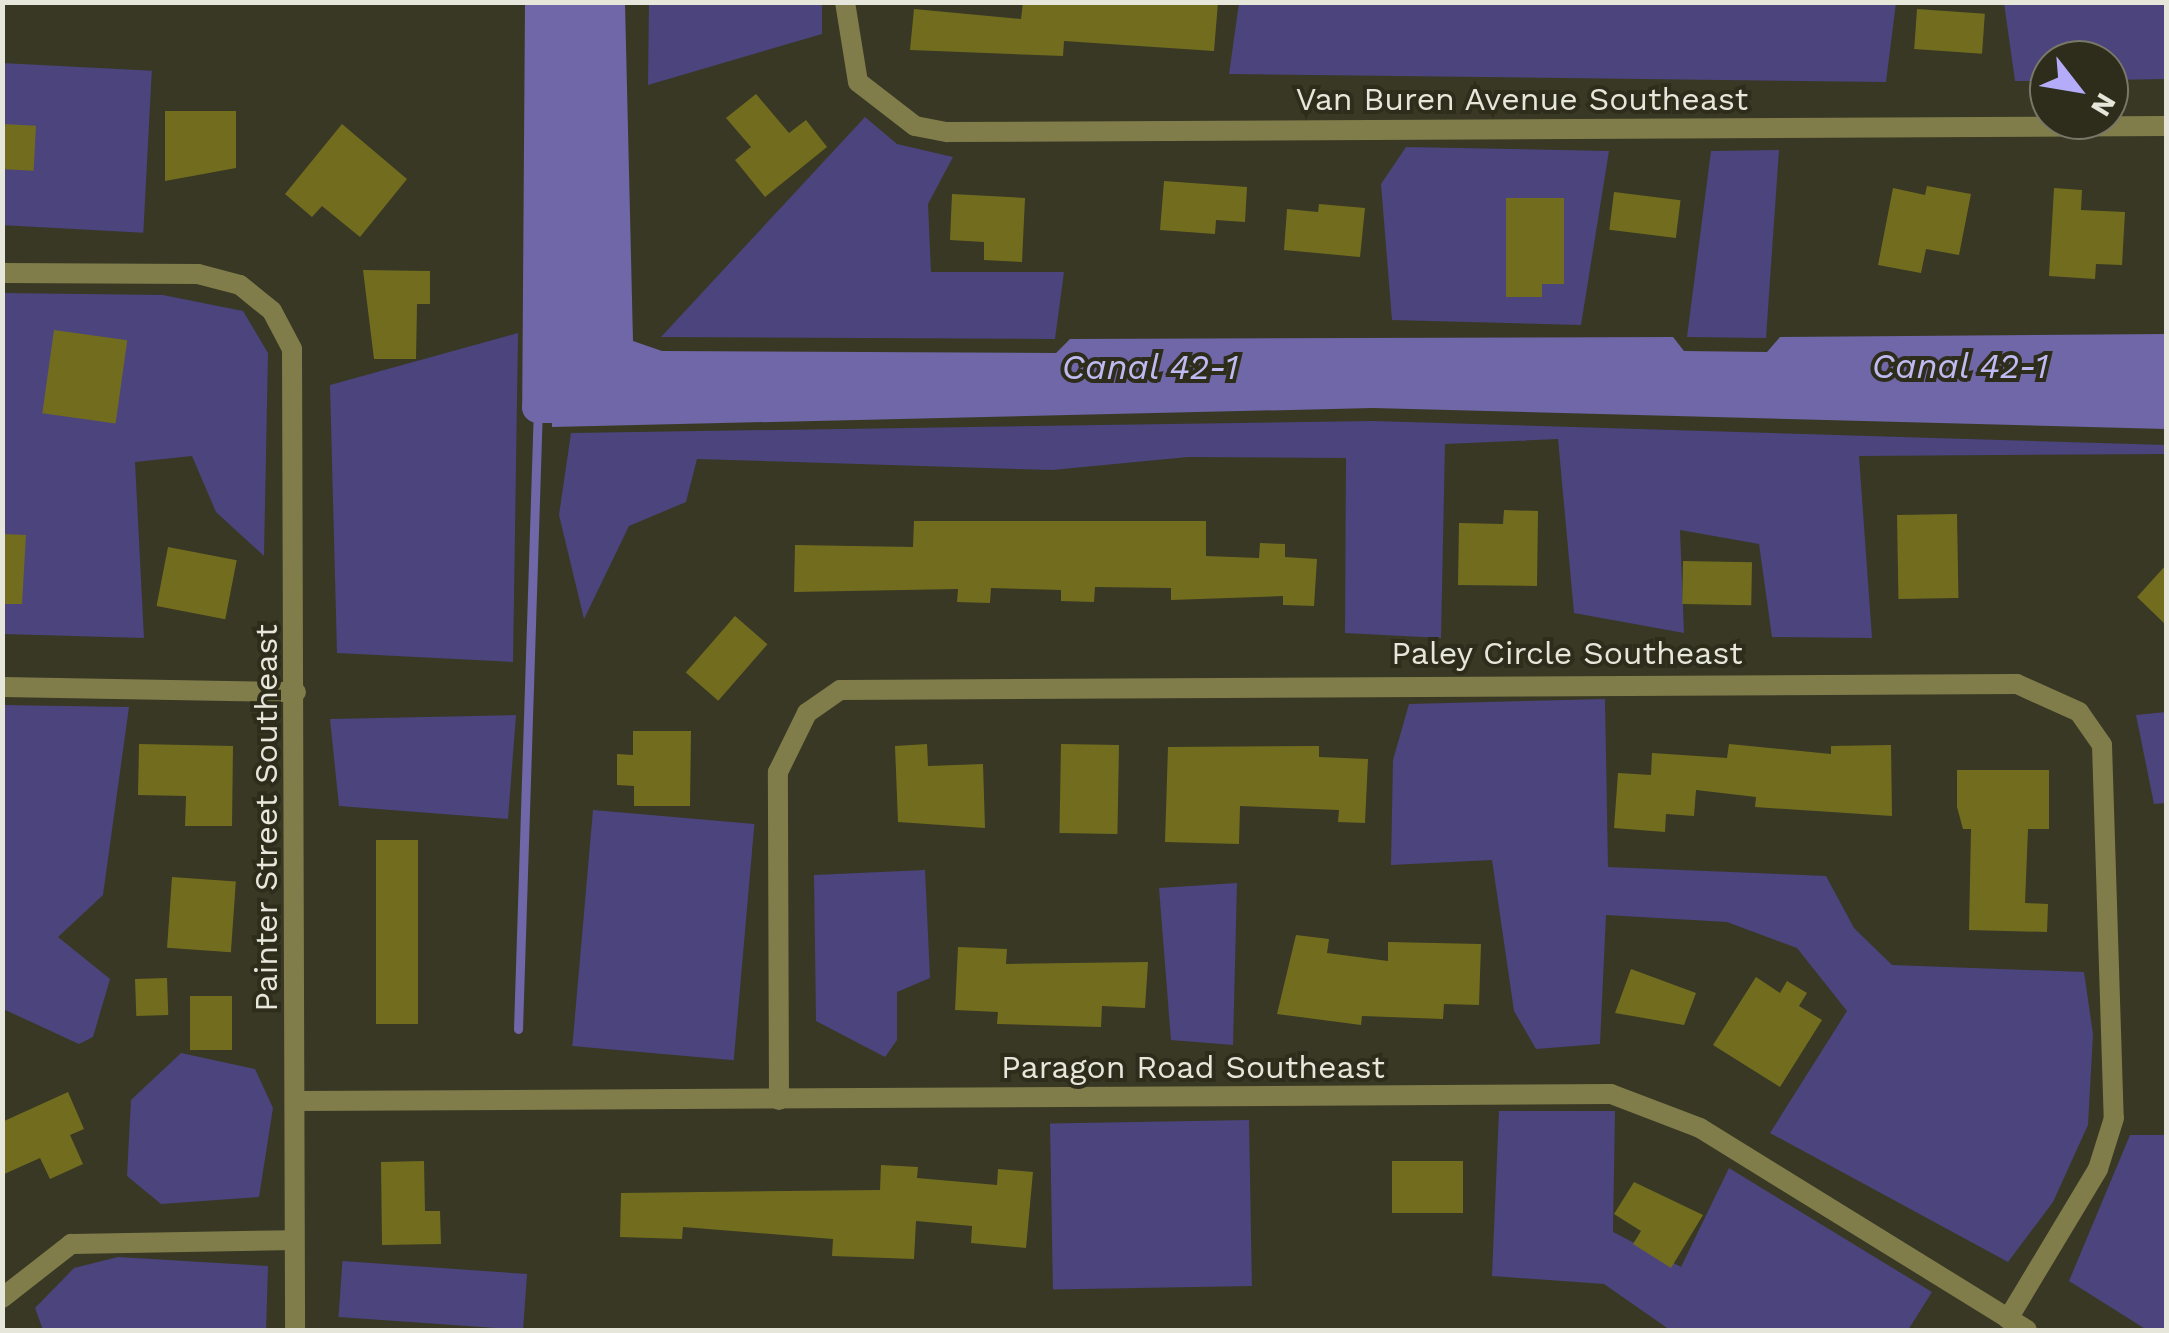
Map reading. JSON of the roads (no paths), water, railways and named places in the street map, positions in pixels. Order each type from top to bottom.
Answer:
[{"type":"street","name":"Van Buren Avenue Southeast","points":[[844,2],[858,82],[884,106],[947,132],[2166,126]]},
{"type":"street","name":"Painter Street Southeast","points":[[2,273],[198,274],[240,285],[272,311],[292,349],[295,1330]]},
{"type":"street","name":"Paley Circle Southeast","points":[[779,1100],[778,772],[807,713],[840,690],[2017,684],[2080,712],[2102,745],[2114,1118],[2098,1168],[2008,1319]]},
{"type":"street","points":[[2,687],[296,692]]},
{"type":"street","name":"Paragon Road Southeast","points":[[296,1101],[1611,1094],[1700,1128],[2027,1330]]},
{"type":"street","points":[[2,1298],[72,1244],[293,1240]]},
{"type":"water","points":[[548,3],[625,3],[633,341],[662,351],[1056,353],[1070,339],[1673,337],[1684,351],[1767,352],[1780,337],[2166,334],[2166,429],[1373,408],[552,427]]},
{"type":"waterway","name":"Canal 42-1","points":[[541,2],[538,407],[597,407]]},
{"type":"waterway","points":[[518,1029],[538,407]]}]
